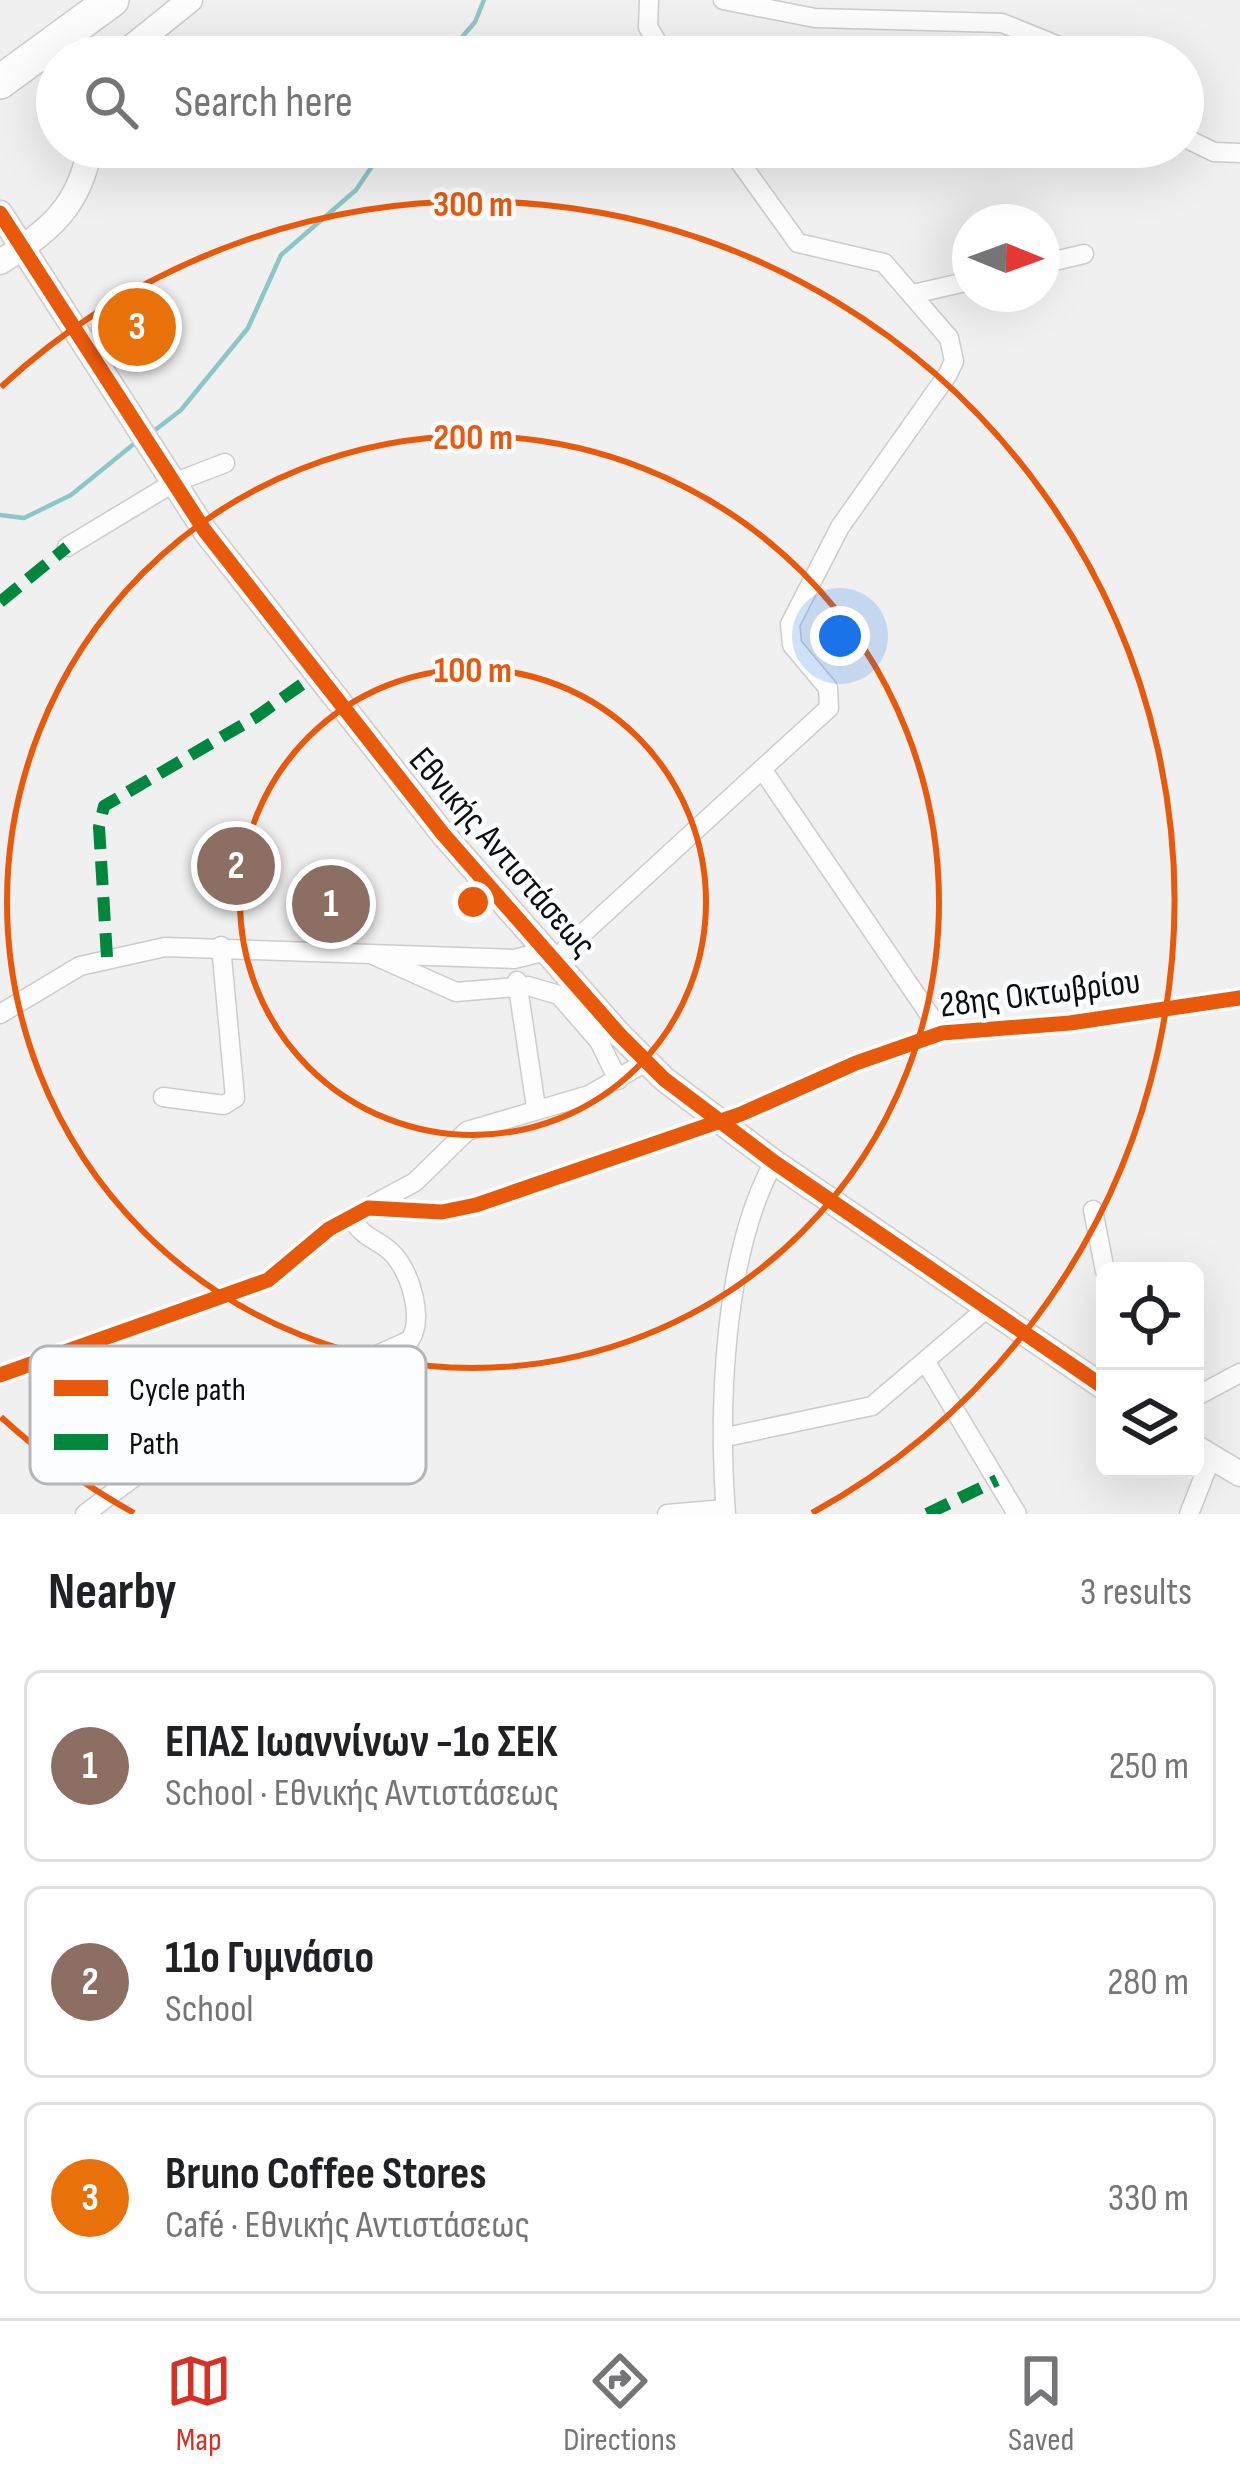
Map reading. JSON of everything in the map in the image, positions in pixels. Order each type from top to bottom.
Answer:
[{"type":"highway","points":[[61,36],[112,0]]},
{"type":"highway","points":[[5,76],[36,54]]},
{"type":"street","points":[[145,36],[190,0]]},
{"type":"street","points":[[649,0],[648,27],[653,36]]},
{"type":"street","points":[[723,0],[829,19],[1002,23],[1034,36]]},
{"type":"street","points":[[1204,148],[1240,153]]},
{"type":"street","points":[[0,262],[74,202],[84,168]]},
{"type":"street","points":[[0,1015],[70,970],[107,957],[220,946],[514,959],[550,956],[829,708],[828,688],[792,645],[790,624],[839,527],[953,366],[952,343],[914,294],[874,257],[798,243],[744,168]]},
{"type":"street","name":"Εθνικής Αντιστάσεως","points":[[0,213],[140,424],[173,483],[377,755],[646,1063],[774,1162],[1096,1382]]},
{"type":"street","points":[[1060,260],[1084,254]]},
{"type":"street","points":[[914,294],[952,285]]},
{"type":"street","points":[[67,548],[173,483],[225,463]]},
{"type":"street","points":[[762,769],[942,1033]]},
{"type":"street","points":[[163,1096],[224,1105],[235,1098],[220,946]]},
{"type":"street","points":[[368,950],[447,990],[475,994],[542,988],[568,1003],[599,1041],[618,1080]]},
{"type":"street","points":[[514,959],[536,1107]]},
{"type":"street","name":"28ης Οκτωβρίου","points":[[359,1212],[455,1211],[719,1121],[942,1033],[1070,1023],[1240,998]]},
{"type":"street","points":[[83,1346],[268,1280],[359,1212],[415,1182],[467,1131],[536,1107],[590,1095],[646,1063]]},
{"type":"street","points":[[667,1514],[726,1512],[726,1437],[742,1238],[774,1162]]},
{"type":"street","points":[[1094,1210],[1103,1262]]},
{"type":"street","points":[[359,1212],[362,1236],[397,1258],[418,1315],[413,1336],[392,1346]]},
{"type":"street","points":[[726,1437],[863,1411],[927,1364],[986,1309]]},
{"type":"street","points":[[0,1375],[30,1364]]},
{"type":"street","points":[[927,1364],[1017,1514]]},
{"type":"street","points":[[1204,1392],[1240,1373]]},
{"type":"street","points":[[1204,1453],[1240,1474]]},
{"type":"street","points":[[1189,1514],[1197,1478]]},
{"type":"street","points":[[85,1514],[124,1484]]},
{"type":"waterway","points":[[463,36],[484,0]]},
{"type":"waterway","points":[[150,434],[181,410],[248,328],[281,255],[356,190],[371,168]]},
{"type":"waterway","points":[[0,515],[24,518],[71,495],[135,443]]},
{"type":"marked path","points":[[0,602],[67,547]]},
{"type":"marked path","points":[[107,957],[99,827],[104,806],[256,717],[315,675]]},
{"type":"marked path","points":[[927,1514],[997,1480]]},
{"type":"cycle path","points":[[0,213],[205,531],[443,834],[619,1034],[664,1079],[774,1162],[1096,1382]]},
{"type":"cycle path","points":[[82,1346],[268,1280],[329,1229],[368,1208],[442,1212],[476,1205],[741,1114],[856,1063],[942,1033],[1070,1023],[1240,998]]},
{"type":"cycle path","points":[[0,1375],[30,1364]]},
{"type":"place","name":"Bruno Coffee Stores","points":[[137,327]]},
{"type":"place","name":"11o Γυμνάσιο","points":[[236,866]]},
{"type":"place","name":"ΕΠΑΣ Ιωαννίνων -1ο ΣΕΚ","points":[[331,904]]}]
